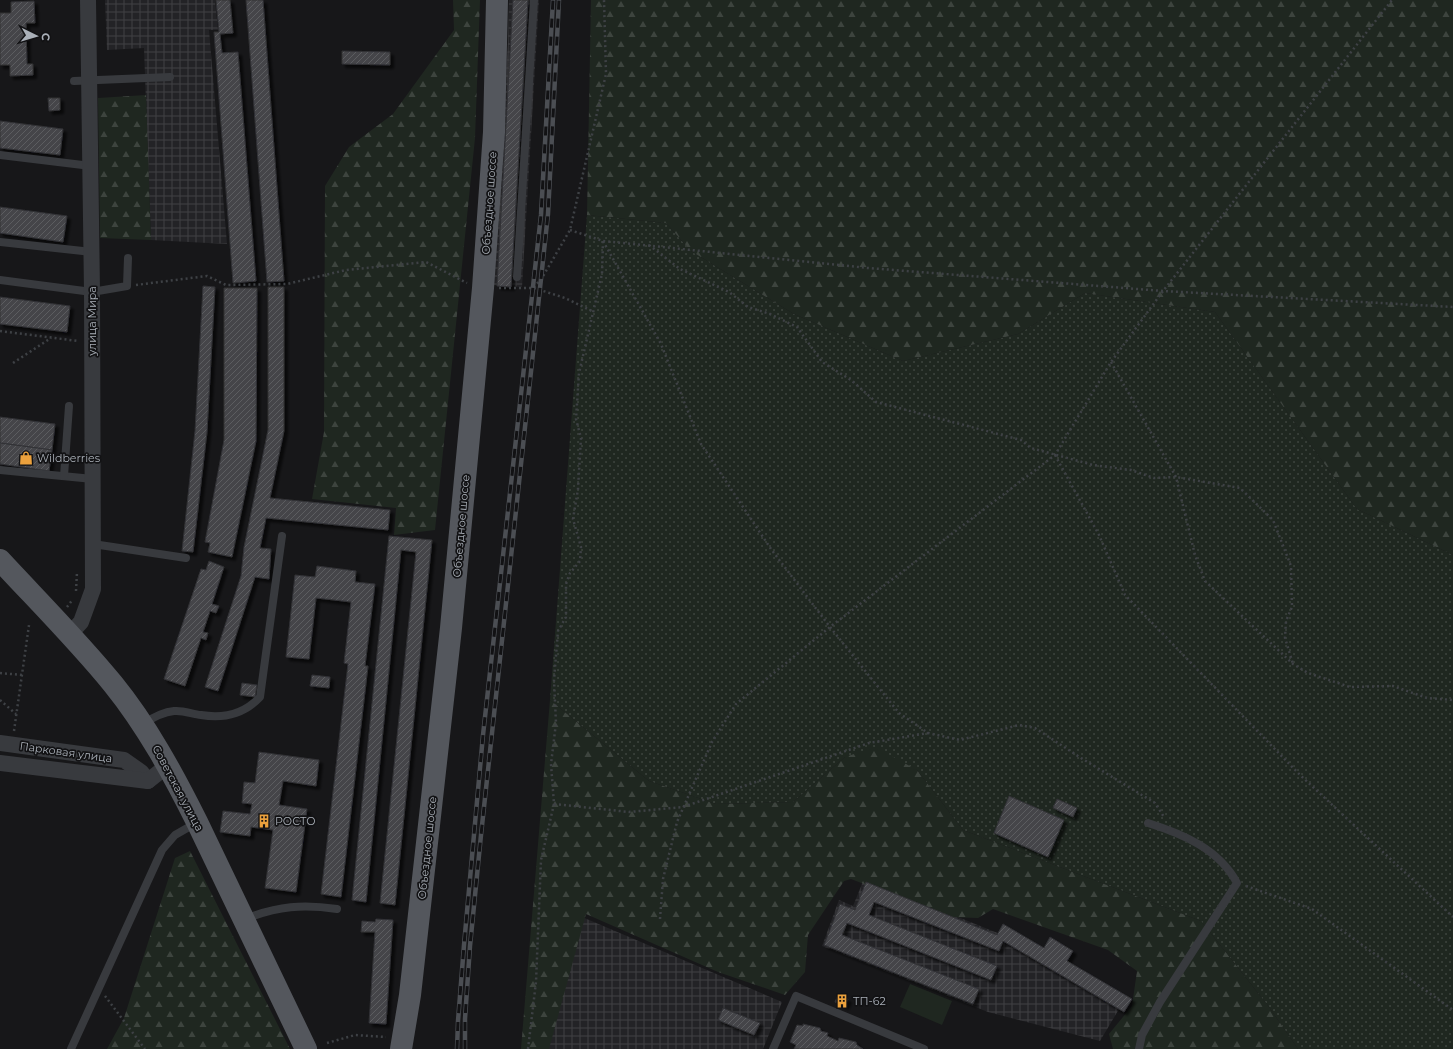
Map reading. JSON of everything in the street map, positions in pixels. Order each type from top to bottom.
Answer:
[{"type":"main road","name":"Объездное шоссе","points":[[402,1044],[410,995],[451,635],[483,288],[494,132],[497,0]]},
{"type":"main road","name":"Советская улица","points":[[0,560],[113,685],[142,724],[167,766],[197,822],[306,1049]]},
{"type":"street","name":"улица Мира","points":[[69,635],[81,622],[93,588],[92,252],[90,166],[82,81],[88,0]]},
{"type":"street","name":"Парковая улица","points":[[6,744],[124,760],[141,772],[148,781]]},
{"type":"street","name":"Парковая улица","points":[[0,763],[148,781]]},
{"type":"street","points":[[148,781],[167,766]]},
{"type":"lane","points":[[517,276],[534,0]]},
{"type":"lane","points":[[82,81],[170,77]]},
{"type":"lane","points":[[0,155],[90,166]]},
{"type":"lane","points":[[0,242],[92,252]]},
{"type":"lane","points":[[0,280],[92,292],[127,286],[128,258]]},
{"type":"lane","points":[[64,476],[69,406]]},
{"type":"lane","points":[[0,470],[93,479]]},
{"type":"lane","points":[[142,724],[154,717],[174,711],[216,716],[242,712],[250,707],[260,697],[282,536]]},
{"type":"lane","points":[[93,544],[124,545],[186,558]]},
{"type":"lane","points":[[72,1049],[162,850],[175,835],[197,822]]},
{"type":"lane","points":[[1140,1049],[1142,1035],[1160,1002],[1238,883],[1230,869],[1199,843],[1179,833],[1148,823]]},
{"type":"lane","points":[[244,919],[276,909],[305,905],[337,909]]},
{"type":"lane","points":[[773,1049],[796,996],[924,1049]]},
{"type":"path","points":[[533,288],[542,278],[570,230],[606,74],[604,0]]},
{"type":"path","points":[[660,919],[663,879],[677,822],[712,742],[736,704],[830,628],[1055,455],[1111,362],[1163,291],[1392,0]]},
{"type":"path","points":[[570,230],[603,241],[868,268],[1163,291],[1453,307]]},
{"type":"path","points":[[528,1049],[536,982],[540,860],[554,804],[551,764],[556,723],[554,680],[558,631],[566,617],[566,584],[570,573],[580,561],[581,547],[573,519],[578,489],[581,438],[576,419],[579,373],[602,274],[603,241]]},
{"type":"path","points":[[603,241],[661,344],[701,444],[771,549],[830,628],[899,713],[928,733]]},
{"type":"path","points":[[648,245],[680,269],[729,292],[748,307],[770,314],[797,327],[822,362],[852,380],[876,402],[1021,440],[1031,448],[1093,465],[1131,470],[1154,478],[1176,477],[1240,488],[1273,520],[1291,566],[1292,607],[1286,621],[1285,638],[1293,664]]},
{"type":"path","points":[[127,286],[207,276],[226,285],[287,284],[346,270],[426,262],[470,284],[483,288],[533,288],[565,298],[594,312]]},
{"type":"path","points":[[0,331],[81,342]]},
{"type":"path","points":[[13,363],[51,338]]},
{"type":"path","points":[[1111,362],[1176,477],[1195,554],[1205,581],[1293,664],[1308,673],[1350,687],[1393,686],[1427,698],[1453,700]]},
{"type":"path","points":[[1055,455],[1099,535],[1126,595],[1300,775],[1453,917]]},
{"type":"path","points":[[6,744],[16,714],[29,625]]},
{"type":"path","points":[[0,673],[22,676]]},
{"type":"path","points":[[0,700],[16,714]]},
{"type":"path","points":[[554,804],[629,812],[683,808],[869,742],[928,733],[960,740],[1019,725],[1036,728],[1081,758],[1155,803],[1165,820],[1179,833]]},
{"type":"path","points":[[1238,883],[1312,909],[1453,1010]]},
{"type":"path","points":[[104,994],[145,1049]]},
{"type":"path","points":[[328,1043],[355,1035],[402,1044]]},
{"type":"shaded area","points":[[105,0],[215,0],[218,30],[209,30],[227,244],[151,240],[144,48],[107,50]]},
{"type":"shaded area","points":[[509,0],[539,0],[522,287],[492,285],[508,42]]},
{"type":"shaded area","points":[[864,879],[1020,942],[1122,1004],[1100,1041],[988,1012],[822,946],[839,900],[853,906]]},
{"type":"shaded area","points":[[575,914],[782,1002],[763,1049],[543,1049]]},
{"type":"green space","points":[[453,0],[480,0],[475,138],[435,530],[394,535],[396,508],[312,499],[324,432],[325,186],[349,147],[393,114],[454,30]]},
{"type":"green space","points":[[591,0],[1453,0],[1453,555],[1357,509],[1215,312],[1085,293],[1018,334],[903,361],[794,314],[691,251],[666,223],[587,215]]},
{"type":"green space","points":[[146,95],[151,240],[100,238],[98,98]]},
{"type":"green space","points":[[587,215],[666,223],[691,251],[794,314],[903,361],[1018,334],[1085,293],[1215,312],[1357,509],[1453,555],[1453,1049],[1298,1049],[1269,1007],[1201,921],[963,830],[917,770],[845,757],[793,802],[716,804],[649,781],[550,700]]},
{"type":"green space","points":[[550,700],[649,781],[716,804],[793,802],[845,757],[875,747],[917,770],[963,830],[1201,921],[1269,1007],[1298,1049],[1113,1049],[1109,1034],[1132,1006],[1137,971],[1108,950],[993,909],[978,918],[950,917],[851,879],[844,881],[808,935],[805,972],[785,995],[718,972],[586,914],[549,1049],[521,1049]]},
{"type":"green space","points":[[190,851],[290,1049],[107,1049],[124,1018],[175,858]]},
{"type":"green space","points":[[910,984],[952,1001],[942,1025],[900,1007]]},
{"type":"building","points":[[216,0],[230,0],[233,33],[220,34],[222,53],[238,52],[256,281],[233,283],[214,32],[219,32]]},
{"type":"building","points":[[246,0],[263,0],[284,281],[267,282]]},
{"type":"building","points":[[513,0],[528,0],[511,287],[497,286]]},
{"type":"building","points":[[34,1],[35,23],[26,23],[27,64],[33,64],[33,75],[10,76],[10,65],[0,65],[0,13],[11,13],[11,2]]},
{"type":"building","points":[[342,51],[390,52],[390,65],[342,64]]},
{"type":"building","points":[[48,98],[60,98],[60,110],[49,111]]},
{"type":"building","points":[[0,121],[63,129],[60,155],[0,148]]},
{"type":"building","points":[[0,207],[67,216],[63,242],[0,233]]},
{"type":"building","points":[[203,286],[215,287],[207,432],[193,552],[182,551],[195,431]]},
{"type":"building","points":[[268,287],[284,287],[284,431],[270,498],[390,510],[388,530],[266,518],[260,548],[271,549],[269,579],[255,577],[218,691],[205,687],[241,576],[244,547],[268,430]]},
{"type":"building","points":[[224,288],[257,288],[256,441],[232,557],[208,552],[210,543],[205,542],[224,440]]},
{"type":"building","points":[[0,297],[70,306],[67,332],[0,324]]},
{"type":"building","points":[[0,417],[55,424],[52,450],[0,443]]},
{"type":"building","points":[[0,443],[52,450],[49,471],[0,464]]},
{"type":"building","points":[[389,536],[432,540],[395,905],[380,903],[416,552],[401,550],[366,902],[352,900]]},
{"type":"building","points":[[209,561],[224,567],[212,604],[219,606],[216,613],[210,611],[203,632],[208,633],[206,640],[201,638],[185,686],[164,679],[201,569],[206,570]]},
{"type":"building","points":[[317,566],[356,571],[355,582],[375,584],[365,666],[368,666],[341,897],[321,894],[348,664],[344,663],[351,602],[316,598],[309,659],[286,657],[295,575],[315,577]]},
{"type":"building","points":[[312,675],[330,677],[329,688],[310,686]]},
{"type":"building","points":[[242,683],[257,685],[255,697],[240,695]]},
{"type":"building","name":"РОСТО","points":[[259,752],[319,760],[316,786],[283,781],[279,805],[307,809],[296,892],[265,888],[273,830],[251,827],[250,836],[220,832],[223,811],[250,814],[252,804],[242,803],[244,782],[255,783]]},
{"type":"building","points":[[1009,796],[1064,820],[1048,857],[994,833]]},
{"type":"building","points":[[1057,799],[1077,808],[1073,817],[1053,808]]},
{"type":"building","points":[[866,882],[997,935],[1003,924],[1044,948],[1050,937],[1073,951],[1067,961],[1132,999],[1124,1012],[1003,941],[999,951],[874,902],[869,915],[997,966],[991,980],[847,923],[842,935],[979,989],[973,1004],[824,945],[840,904],[855,910]]},
{"type":"building","points":[[376,919],[393,920],[386,1024],[369,1023],[375,932],[361,932],[362,921],[375,922]]},
{"type":"building","name":"ТП-62","points":[[838,995],[848,999],[845,1006],[835,1002]]},
{"type":"building","points":[[723,1008],[760,1023],[754,1035],[718,1020]]},
{"type":"building","points":[[803,1024],[820,1028],[821,1031],[828,1033],[827,1036],[838,1041],[839,1038],[856,1042],[857,1045],[863,1049],[794,1049],[796,1045],[790,1042],[797,1025],[803,1026]]},
{"type":"railway","points":[[457,1049],[464,945],[483,735],[541,215],[553,0]]},
{"type":"railway","points":[[465,1049],[465,1019],[470,946],[481,835],[548,214],[559,0]]},
{"type":"place","name":"Wildberries","points":[[26,458]]},
{"type":"place","name":"РОСТО","points":[[264,821]]},
{"type":"place","name":"ТП-62","points":[[842,1001]]}]
